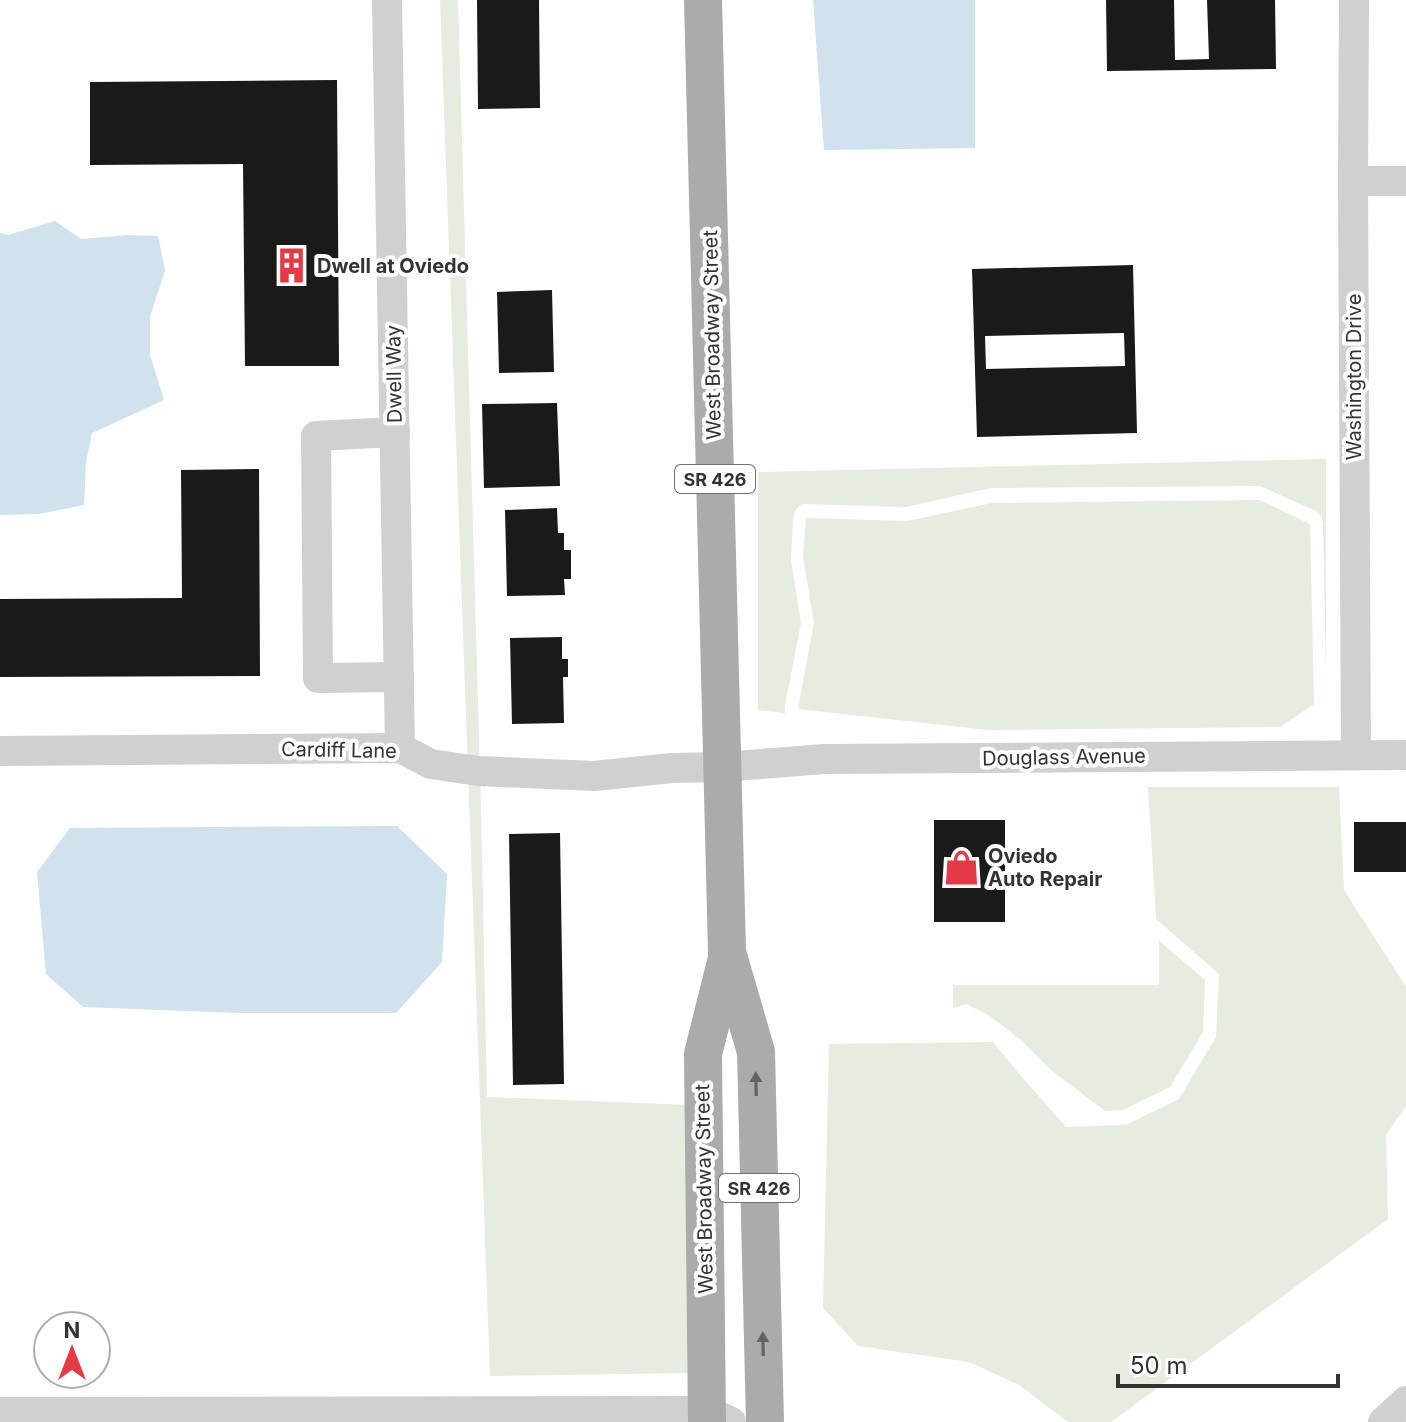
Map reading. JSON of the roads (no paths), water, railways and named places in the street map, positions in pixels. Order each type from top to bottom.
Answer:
[{"type":"main road","name":"West Broadway Street","points":[[703,0],[727,958],[703,1054],[715,1418]]},
{"type":"main road","name":"West Broadway Street","points":[[727,958],[756,1052],[765,1422]]},
{"type":"street","name":"Dwell Way","points":[[387,0],[400,748]]},
{"type":"street","name":"Washington Drive","points":[[1354,0],[1356,754]]},
{"type":"street","points":[[1353,181],[1406,181]]},
{"type":"street","points":[[395,432],[316,436],[318,678],[399,677]]},
{"type":"street","name":"Cardiff Lane","points":[[0,751],[400,748],[431,764],[478,771],[594,776],[672,768],[722,767]]},
{"type":"street","name":"Douglass Avenue","points":[[722,767],[824,759],[1406,755]]},
{"type":"street","points":[[1383,1422],[1406,1401]]},
{"type":"street","points":[[0,1412],[715,1418]]},
{"type":"water","points":[[813,0],[975,0],[975,148],[824,150]]},
{"type":"water","points":[[55,221],[81,239],[158,236],[165,270],[150,317],[150,355],[164,400],[92,433],[86,462],[84,505],[39,514],[0,515],[0,233],[8,235]]},
{"type":"water","points":[[397,826],[447,874],[442,962],[396,1013],[240,1013],[83,1007],[46,974],[37,872],[70,828]]},
{"type":"place","name":"Dwell at Oviedo","points":[[291,266]]},
{"type":"place","name":"Oviedo Auto Repair","points":[[962,867]]}]
